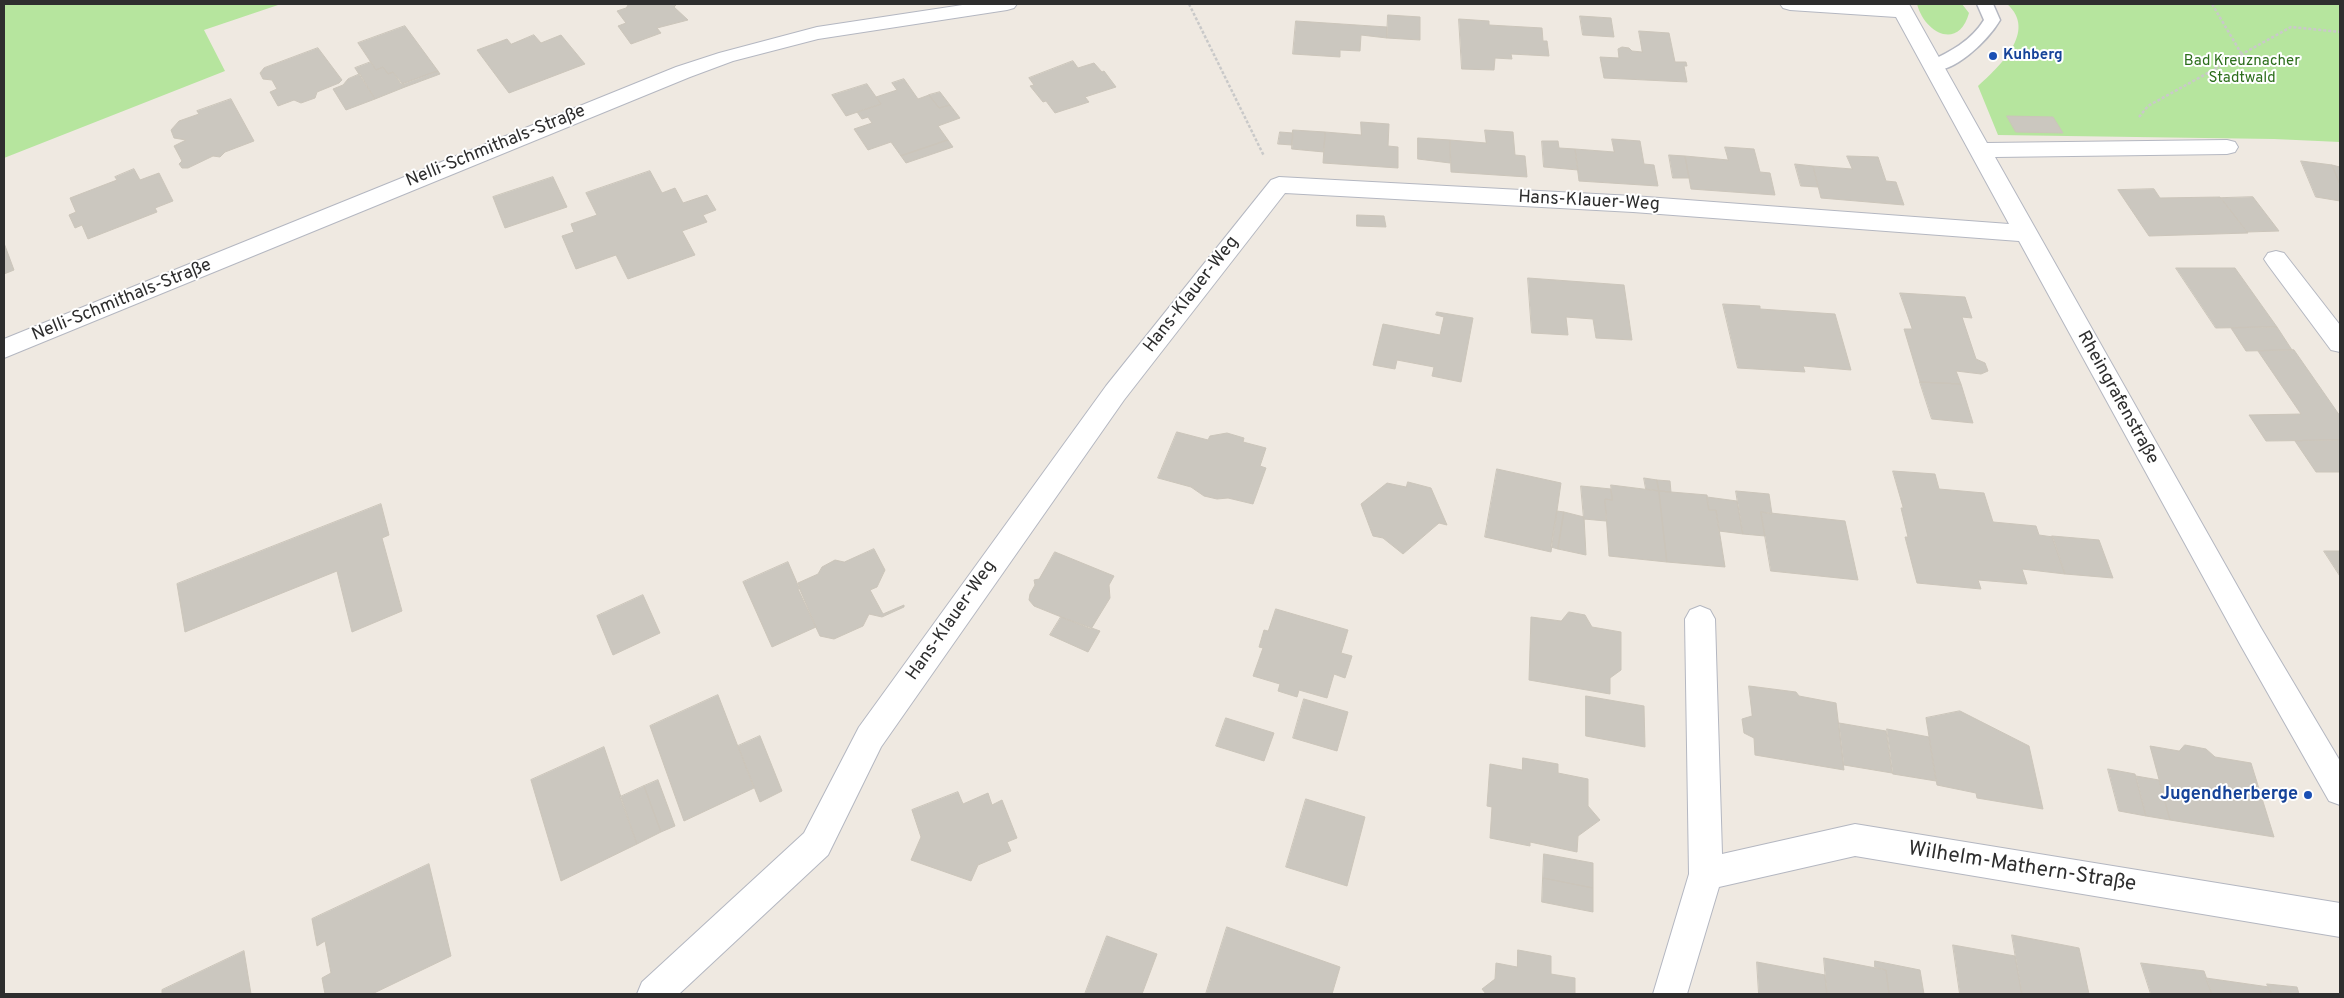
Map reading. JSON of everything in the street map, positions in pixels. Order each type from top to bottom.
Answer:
[{"type":"street","name":"Nelli-Schmithals-Straße","points":[[4,349],[627,93],[691,69],[817,33],[1007,4]]},
{"type":"street","points":[[1790,4],[1901,8]]},
{"type":"street","name":"Rheingrafenstraße","points":[[1901,8],[2251,637],[2340,790]]},
{"type":"street","points":[[1980,150],[2227,147]]},
{"type":"street","name":"Hans-Klauer-Weg","points":[[654,994],[816,844],[870,737],[1115,393],[1279,186],[1633,204],[2025,233]]},
{"type":"street","points":[[2276,259],[2340,343]]},
{"type":"street","points":[[1670,994],[1706,874],[1700,618]]},
{"type":"street","name":"Wilhelm-Mathern-Straße","points":[[1706,874],[1855,840],[2340,920]]},
{"type":"lane","points":[[1934,66],[1968,48],[1988,28],[1992,20],[1985,4]]},
{"type":"path","points":[[1190,4],[1279,186]]},
{"type":"path","points":[[2212,4],[2241,53]]},
{"type":"path","points":[[2119,148],[2128,131],[2148,106],[2241,53],[2291,28],[2340,32]]},
{"type":"green space","points":[[4,4],[281,4],[204,30],[225,71],[4,158]]},
{"type":"green space","points":[[1917,4],[1962,4],[1969,13],[1958,31],[1942,34],[1934,30],[1927,23],[1921,15]]},
{"type":"green space","name":"Bad Kreuznacher Stadtwald","points":[[2007,4],[2340,4],[2340,142],[2274,139],[1998,135],[1978,86],[2005,59],[2017,37],[2016,14]]},
{"type":"building","points":[[629,4],[677,4],[674,7],[688,20],[657,28],[661,33],[631,44],[618,26],[626,23],[617,11],[626,8]]},
{"type":"building","points":[[1388,15],[1420,17],[1420,40],[1387,38]]},
{"type":"building","points":[[1580,16],[1611,18],[1614,37],[1583,35]]},
{"type":"building","points":[[1459,19],[1489,21],[1489,25],[1542,28],[1543,41],[1547,41],[1549,56],[1511,54],[1512,59],[1495,58],[1494,70],[1462,69]]},
{"type":"building","points":[[1296,21],[1387,27],[1387,38],[1361,35],[1360,51],[1340,50],[1340,57],[1293,54]]},
{"type":"building","points":[[405,26],[438,71],[401,84],[393,72],[388,74],[383,67],[376,70],[358,43]]},
{"type":"building","points":[[1639,31],[1669,33],[1675,62],[1686,62],[1687,66],[1684,66],[1687,82],[1604,78],[1600,57],[1619,58],[1618,49],[1622,47],[1642,52]]},
{"type":"building","points":[[534,35],[541,43],[561,35],[585,64],[509,93],[477,50],[507,39],[511,44]]},
{"type":"building","points":[[318,48],[342,80],[317,92],[315,98],[301,103],[294,100],[278,106],[270,92],[277,89],[272,80],[263,79],[260,73],[264,68]]},
{"type":"building","points":[[1073,61],[1078,68],[1094,63],[1102,72],[1104,71],[1116,87],[1085,97],[1089,102],[1055,113],[1046,101],[1043,102],[1030,86],[1034,85],[1029,78]]},
{"type":"building","points":[[371,62],[376,70],[383,67],[388,74],[393,72],[405,87],[375,99],[355,68]]},
{"type":"building","points":[[438,71],[440,74],[405,87],[403,84]]},
{"type":"building","points":[[360,74],[375,99],[346,110],[333,89]]},
{"type":"building","points":[[904,79],[918,99],[929,95],[939,108],[950,105],[960,118],[938,126],[948,140],[901,156],[891,142],[868,150],[854,129],[872,123],[868,117],[862,119],[857,112],[881,104],[876,97],[897,90],[892,83]]},
{"type":"building","points":[[867,84],[881,104],[846,116],[832,95]]},
{"type":"building","points":[[940,92],[950,105],[939,108],[929,95]]},
{"type":"building","points":[[231,99],[254,141],[225,152],[220,157],[213,156],[188,168],[182,168],[179,164],[182,161],[174,146],[186,140],[174,138],[171,130],[179,121],[199,114],[197,111]]},
{"type":"building","points":[[2007,116],[2053,117],[2063,133],[2016,132]]},
{"type":"building","points":[[1361,122],[1389,124],[1388,146],[1398,147],[1398,168],[1323,163],[1325,132],[1361,135]]},
{"type":"building","points":[[1293,130],[1325,132],[1324,152],[1292,149]]},
{"type":"building","points":[[1485,130],[1513,132],[1515,155],[1525,156],[1527,177],[1451,172],[1450,140],[1486,143]]},
{"type":"building","points":[[1280,132],[1293,133],[1292,145],[1278,144]]},
{"type":"building","points":[[1418,138],[1450,140],[1450,163],[1418,159]]},
{"type":"building","points":[[1612,139],[1640,141],[1644,164],[1654,165],[1658,186],[1579,181],[1575,149],[1614,152]]},
{"type":"building","points":[[948,140],[953,147],[906,163],[901,156]]},
{"type":"building","points":[[1542,141],[1558,141],[1559,148],[1575,149],[1578,170],[1544,167]]},
{"type":"building","points":[[1725,147],[1754,149],[1760,172],[1770,173],[1775,195],[1691,189],[1685,156],[1728,160]]},
{"type":"building","points":[[1669,155],[1685,156],[1689,178],[1673,178]]},
{"type":"building","points":[[1847,156],[1878,157],[1886,181],[1896,182],[1904,205],[1821,198],[1813,166],[1852,169]]},
{"type":"building","points":[[2301,161],[2332,165],[2340,184],[2340,201],[2316,197]]},
{"type":"building","points":[[1795,164],[1813,166],[1818,187],[1801,186]]},
{"type":"building","points":[[2332,165],[2340,167],[2340,184]]},
{"type":"building","points":[[134,169],[140,180],[159,173],[173,201],[155,208],[157,212],[88,239],[82,225],[75,228],[69,215],[76,212],[70,198],[117,180],[115,177]]},
{"type":"building","points":[[650,171],[662,193],[675,188],[683,203],[707,195],[716,210],[703,215],[707,222],[682,231],[695,255],[628,279],[616,255],[576,269],[562,236],[574,232],[571,224],[597,215],[586,193]]},
{"type":"building","points":[[553,177],[567,207],[505,228],[493,197]]},
{"type":"building","points":[[2154,189],[2160,198],[2220,197],[2248,233],[2149,236],[2118,190]]},
{"type":"building","points":[[2253,197],[2279,231],[2247,232],[2221,198]]},
{"type":"building","points":[[1357,215],[1384,216],[1386,227],[1357,226]]},
{"type":"building","points":[[4,243],[14,270],[4,274]]},
{"type":"building","points":[[2176,268],[2235,268],[2277,327],[2216,328]]},
{"type":"building","points":[[1528,278],[1624,285],[1632,340],[1596,338],[1593,319],[1566,317],[1568,335],[1532,333]]},
{"type":"building","points":[[1900,293],[1965,297],[1972,318],[1962,317],[1976,359],[1985,363],[1988,371],[1981,374],[1956,371],[1961,384],[1920,382],[1904,329],[1912,329]]},
{"type":"building","points":[[1723,304],[1760,306],[1760,309],[1835,314],[1851,370],[1803,366],[1805,372],[1738,368]]},
{"type":"building","points":[[1437,312],[1473,318],[1461,382],[1432,376],[1434,367],[1397,360],[1395,369],[1373,365],[1383,324],[1440,335],[1444,317],[1436,315]]},
{"type":"building","points":[[2277,327],[2292,350],[2246,351],[2231,328]]},
{"type":"building","points":[[2294,350],[2340,416],[2340,440],[2266,441],[2249,415],[2301,414],[2258,351]]},
{"type":"building","points":[[1920,382],[1961,384],[1973,423],[1932,419]]},
{"type":"building","points":[[1177,432],[1208,440],[1210,436],[1227,433],[1244,438],[1243,442],[1266,448],[1260,466],[1266,468],[1253,504],[1228,498],[1217,499],[1204,496],[1191,487],[1158,478]]},
{"type":"building","points":[[2340,440],[2340,472],[2316,472],[2295,441]]},
{"type":"building","points":[[1497,469],[1561,483],[1551,552],[1485,537]]},
{"type":"building","points":[[1893,471],[1935,474],[1939,489],[1984,493],[1993,522],[2036,526],[2039,535],[2053,537],[2065,574],[2022,569],[2027,584],[1978,580],[1981,589],[1917,583],[1905,537],[1908,537],[1901,508],[1903,508]]},
{"type":"building","points":[[1644,478],[1657,480],[1659,491],[1646,489]]},
{"type":"building","points":[[1657,480],[1670,481],[1671,492],[1659,491]]},
{"type":"building","points":[[1408,482],[1431,488],[1447,525],[1439,523],[1403,554],[1383,538],[1373,536],[1361,504],[1387,483],[1406,487]]},
{"type":"building","points":[[1611,485],[1659,491],[1667,562],[1609,556],[1605,499],[1612,500]]},
{"type":"building","points":[[1581,486],[1611,489],[1612,500],[1605,499],[1606,521],[1584,519]]},
{"type":"building","points":[[1659,491],[1707,495],[1709,510],[1716,510],[1725,567],[1667,562]]},
{"type":"building","points":[[1736,491],[1769,494],[1772,514],[1761,512],[1765,536],[1743,534]]},
{"type":"building","points":[[1707,497],[1737,501],[1743,534],[1719,531],[1716,510],[1709,510]]},
{"type":"building","points":[[381,504],[389,535],[382,538],[402,611],[352,632],[337,571],[185,632],[177,584]]},
{"type":"building","points":[[1557,511],[1564,512],[1558,549],[1551,547]]},
{"type":"building","points":[[1564,512],[1584,517],[1586,555],[1558,549]]},
{"type":"building","points":[[1761,512],[1845,521],[1858,580],[1771,571]]},
{"type":"building","points":[[2052,536],[2099,540],[2113,578],[2065,574]]},
{"type":"building","points":[[874,549],[885,570],[877,587],[870,590],[883,614],[904,605],[904,607],[882,617],[869,614],[863,626],[834,639],[820,636],[798,589],[800,588],[798,583],[818,574],[822,567],[835,560],[844,562]]},
{"type":"building","points":[[2324,551],[2340,551],[2340,576]]},
{"type":"building","points":[[1055,552],[1114,576],[1109,585],[1110,598],[1091,629],[1034,606],[1029,600],[1035,585],[1034,580],[1039,579]]},
{"type":"building","points":[[788,562],[816,627],[772,647],[743,582]]},
{"type":"building","points":[[643,595],[660,633],[613,655],[597,616]]},
{"type":"building","points":[[1276,609],[1348,630],[1341,653],[1352,656],[1345,678],[1334,674],[1327,698],[1299,690],[1297,697],[1278,691],[1280,684],[1253,676],[1263,648],[1259,647],[1264,630],[1268,631]]},
{"type":"building","points":[[1569,612],[1585,615],[1592,627],[1621,632],[1621,670],[1610,678],[1610,694],[1529,680],[1531,617],[1561,621]]},
{"type":"building","points":[[1061,617],[1100,631],[1088,652],[1050,635]]},
{"type":"building","points":[[1749,686],[1796,692],[1799,696],[1836,703],[1844,770],[1755,755],[1754,738],[1744,733],[1742,719],[1752,716]]},
{"type":"building","points":[[718,695],[754,788],[684,821],[650,726]]},
{"type":"building","points":[[1586,696],[1644,706],[1645,747],[1586,736]]},
{"type":"building","points":[[1304,699],[1348,712],[1337,751],[1293,738]]},
{"type":"building","points":[[1960,711],[2029,746],[2043,809],[1977,798],[1976,793],[1937,785],[1926,718]]},
{"type":"building","points":[[1226,718],[1274,733],[1264,761],[1216,746]]},
{"type":"building","points":[[1839,723],[1886,731],[1892,773],[1844,765]]},
{"type":"building","points":[[1887,729],[1929,737],[1936,781],[1893,774]]},
{"type":"building","points":[[760,736],[782,791],[760,802],[738,746]]},
{"type":"building","points":[[2185,745],[2206,749],[2215,757],[2251,763],[2274,837],[2170,820],[2150,746],[2179,751]]},
{"type":"building","points":[[604,747],[637,844],[561,881],[531,780]]},
{"type":"building","points":[[1523,758],[1558,764],[1558,773],[1588,779],[1588,806],[1600,820],[1578,836],[1577,852],[1530,842],[1530,846],[1490,838],[1492,807],[1487,806],[1490,764],[1522,770]]},
{"type":"building","points":[[2108,769],[2135,774],[2146,816],[2119,811]]},
{"type":"building","points":[[2136,776],[2159,780],[2170,820],[2146,816]]},
{"type":"building","points":[[658,780],[675,826],[661,832],[644,786]]},
{"type":"building","points":[[644,786],[661,832],[637,844],[620,797]]},
{"type":"building","points":[[958,792],[963,804],[988,793],[992,805],[1002,800],[1017,838],[1007,842],[1011,851],[978,865],[971,881],[911,860],[921,837],[912,810]]},
{"type":"building","points":[[1306,799],[1365,817],[1347,886],[1286,867]]},
{"type":"building","points":[[1544,854],[1593,863],[1593,888],[1543,878]]},
{"type":"building","points":[[429,864],[451,956],[372,994],[325,994],[322,978],[331,973],[325,941],[317,946],[312,919]]},
{"type":"building","points":[[1543,878],[1593,888],[1593,912],[1542,902]]},
{"type":"building","points":[[1227,927],[1340,967],[1332,994],[1206,994]]},
{"type":"building","points":[[2012,935],[2079,948],[2089,994],[2022,994]]},
{"type":"building","points":[[1107,936],[1157,954],[1142,994],[1085,994]]},
{"type":"building","points":[[1953,945],[2015,956],[2022,994],[1960,994]]},
{"type":"building","points":[[1518,950],[1551,956],[1551,974],[1575,978],[1575,994],[1486,994],[1482,989],[1495,979],[1496,963],[1517,967]]},
{"type":"building","points":[[244,951],[251,994],[162,994],[162,990]]},
{"type":"building","points":[[1824,958],[1886,970],[1889,994],[1827,994]]},
{"type":"building","points":[[1875,961],[1920,970],[1924,994],[1889,994],[1886,970],[1875,967]]},
{"type":"building","points":[[1757,962],[1825,975],[1827,994],[1759,994]]},
{"type":"building","points":[[2141,963],[2204,971],[2212,994],[2151,994]]},
{"type":"building","points":[[2206,978],[2269,987],[2272,994],[2212,994]]},
{"type":"building","points":[[2267,984],[2297,987],[2299,994],[2272,994]]},
{"type":"place","name":"Kuhberg","points":[[1993,56]]},
{"type":"place","name":"Jugendherberge","points":[[2308,795]]}]
